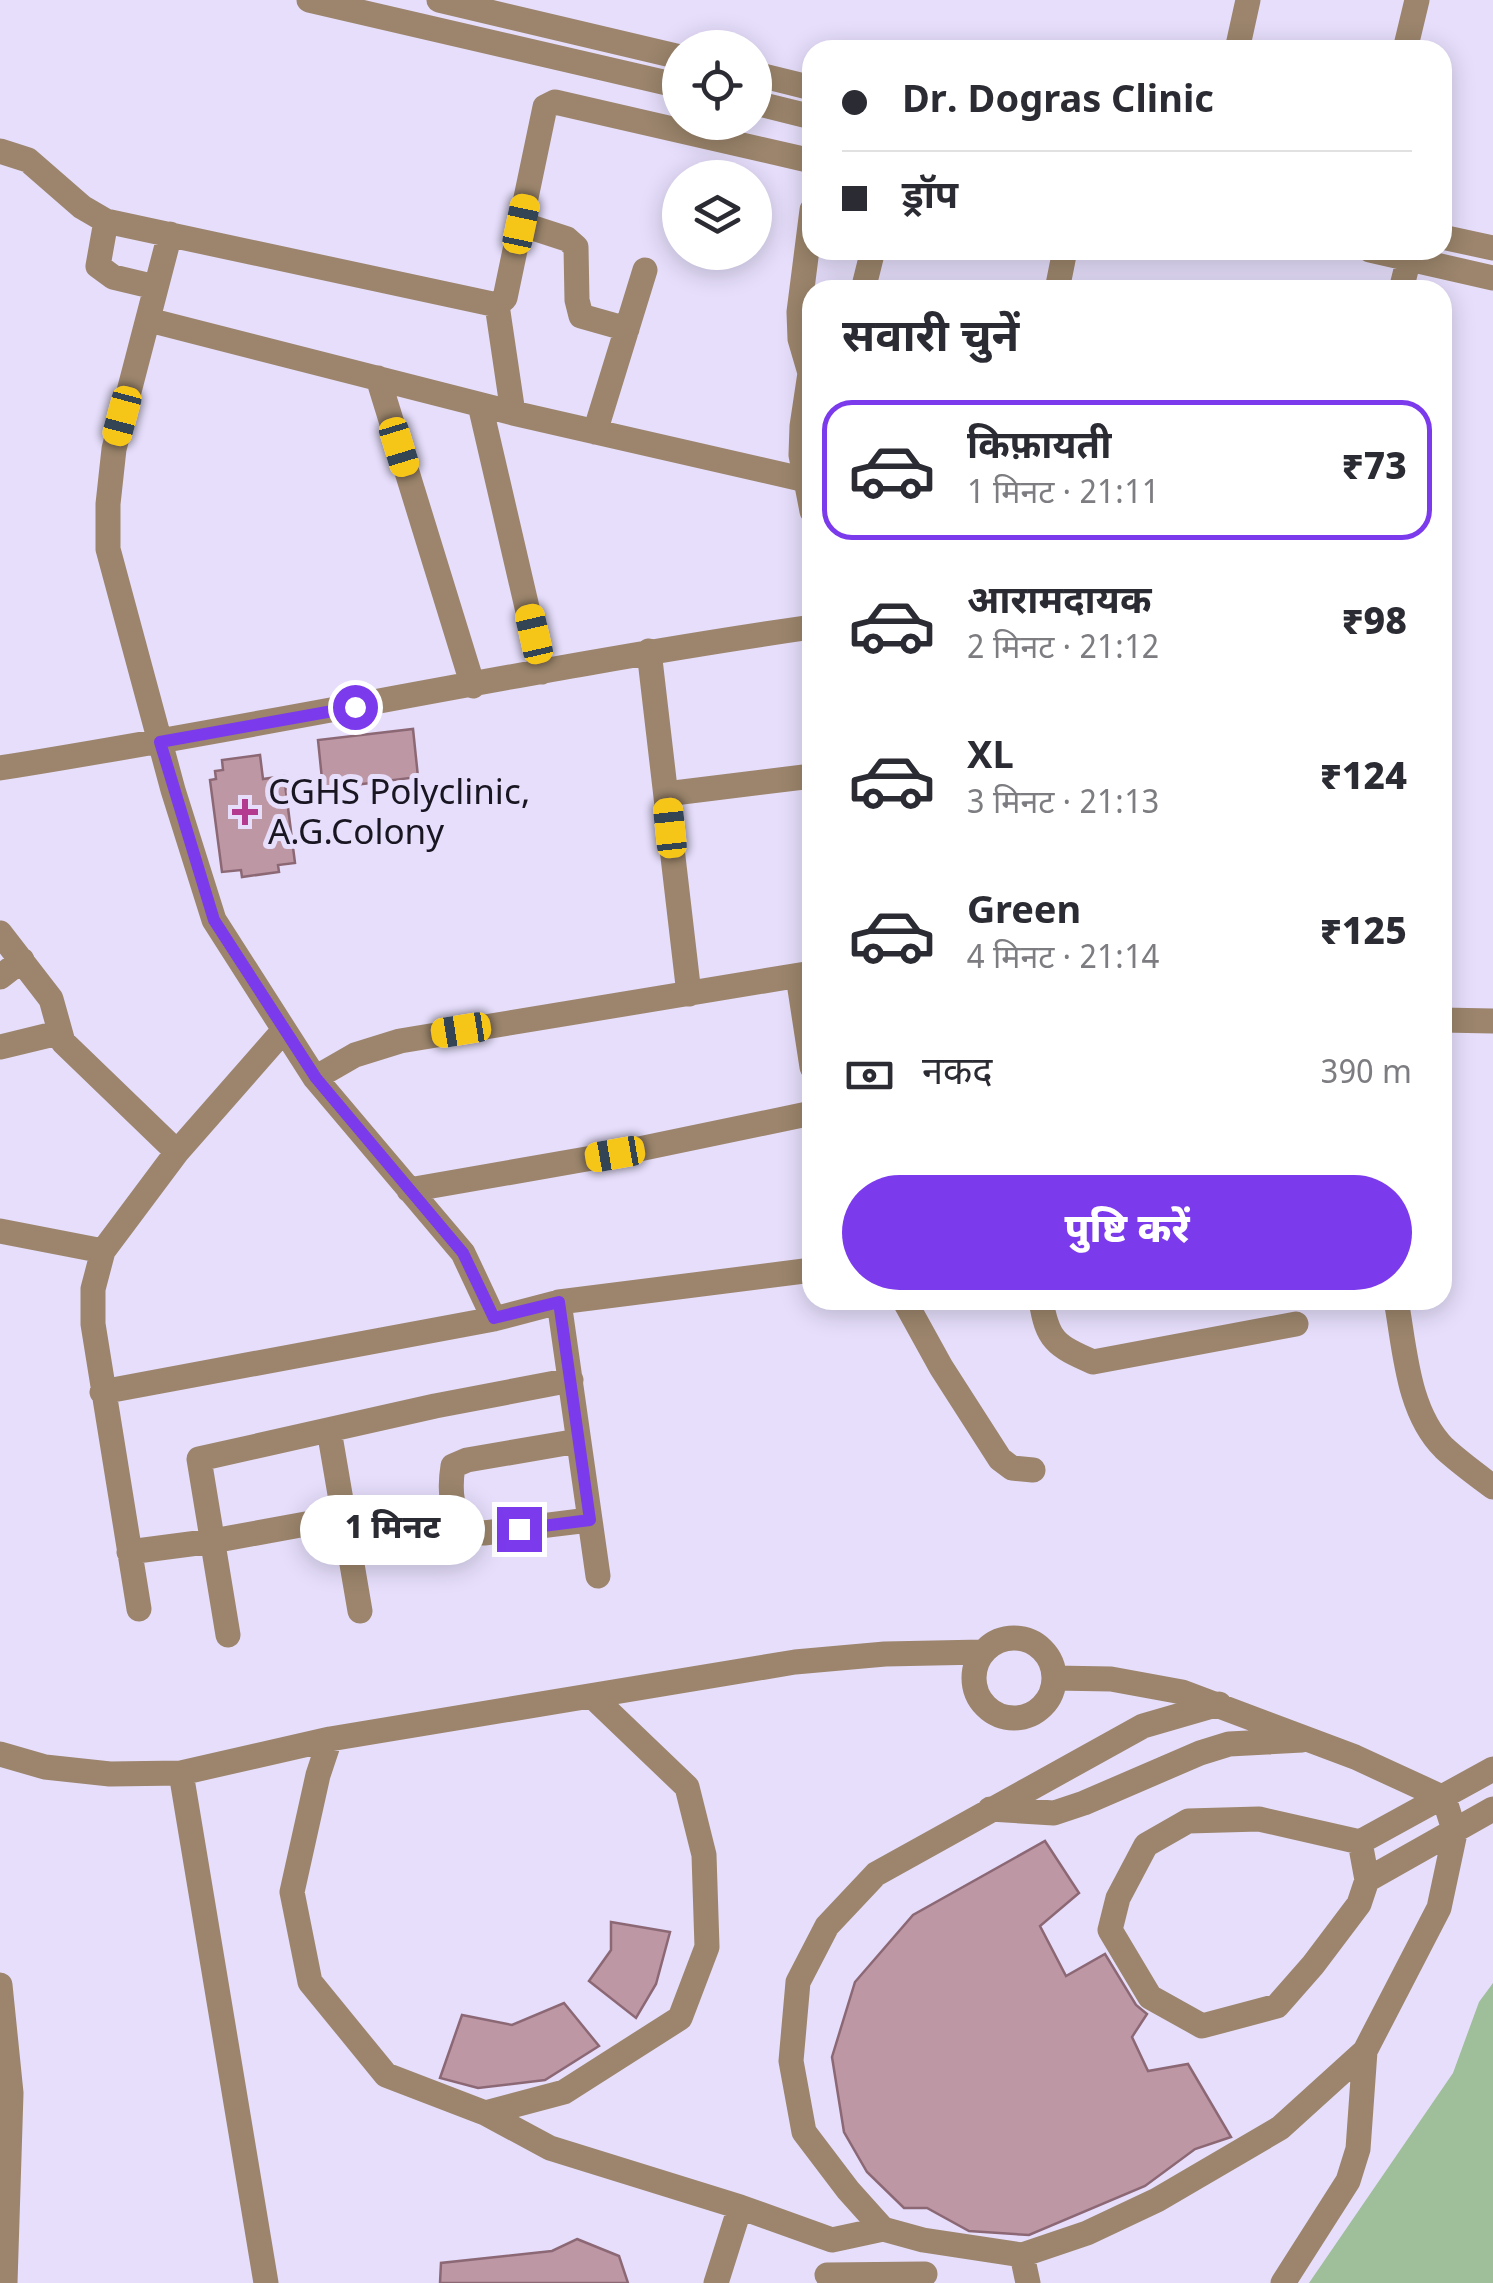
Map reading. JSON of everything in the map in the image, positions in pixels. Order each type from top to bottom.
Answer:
[{"type":"street","points":[[309,0],[662,82]]},
{"type":"street","points":[[439,0],[503,7],[662,51]]},
{"type":"street","points":[[1239,40],[1248,0]]},
{"type":"street","points":[[1408,40],[1417,0]]},
{"type":"street","points":[[498,43],[503,7]]},
{"type":"street","points":[[772,78],[802,86]]},
{"type":"street","points":[[497,305],[506,298],[545,107],[555,102],[802,159]]},
{"type":"street","points":[[772,107],[802,114]]},
{"type":"street","points":[[0,151],[28,160],[82,207],[106,221],[497,305]]},
{"type":"street","points":[[106,221],[98,266],[113,278],[154,287]]},
{"type":"street","points":[[521,224],[567,239],[576,247],[581,316],[627,329]]},
{"type":"street","points":[[170,234],[114,448],[108,504],[108,549],[160,742],[214,920],[316,1078],[463,1253],[494,1318]]},
{"type":"street","points":[[1452,240],[1493,248]]},
{"type":"street","points":[[1428,260],[1493,278]]},
{"type":"street","points":[[595,432],[646,270]]},
{"type":"street","points":[[802,283],[798,312],[802,344]]},
{"type":"street","points":[[497,305],[513,413]]},
{"type":"street","points":[[149,320],[480,405],[802,479]]},
{"type":"street","points":[[378,378],[472,686]]},
{"type":"street","points":[[480,405],[542,672]]},
{"type":"street","points":[[802,426],[802,460]]},
{"type":"street","points":[[0,768],[472,686],[649,650],[802,628]]},
{"type":"street","points":[[649,650],[689,994]]},
{"type":"street","points":[[666,794],[802,777]]},
{"type":"street","points":[[0,933],[51,999],[63,1042],[177,1152]]},
{"type":"street","points":[[0,977],[22,960]]},
{"type":"street","points":[[316,1078],[355,1055],[400,1041],[802,975]]},
{"type":"street","points":[[1452,1020],[1493,1021]]},
{"type":"street","points":[[139,1609],[102,1392],[93,1324],[93,1289],[103,1251],[177,1152],[284,1030]]},
{"type":"street","points":[[0,1047],[58,1033]]},
{"type":"street","points":[[409,1190],[615,1154],[802,1115]]},
{"type":"street","points":[[0,1231],[103,1251]]},
{"type":"street","points":[[102,1392],[494,1318],[559,1302],[802,1271]]},
{"type":"street","points":[[559,1302],[598,1576]]},
{"type":"street","points":[[910,1310],[1000,1460],[1012,1468],[1033,1470]]},
{"type":"street","points":[[1043,1310],[1046,1331],[1064,1349],[1093,1362],[1296,1324]]},
{"type":"street","points":[[1398,1310],[1422,1418],[1442,1446],[1493,1488]]},
{"type":"street","points":[[228,1635],[199,1459],[571,1380]]},
{"type":"street","points":[[329,1430],[360,1611]]},
{"type":"street","points":[[578,1441],[467,1460],[453,1466],[452,1502],[467,1532],[590,1520]]},
{"type":"street","points":[[129,1552],[344,1517]]},
{"type":"street","points":[[1007,1638],[1034,1643],[1044,1652],[1054,1678],[1052,1690],[1037,1710],[1026,1716],[1000,1715],[980,1700],[975,1688],[976,1663],[983,1652],[1007,1638]]},
{"type":"street","points":[[0,1754],[46,1768],[110,1774],[181,1773],[330,1738],[794,1662],[885,1654],[983,1652]]},
{"type":"street","points":[[330,1738],[292,1892],[310,1982],[386,2075],[485,2113],[550,2148],[832,2240],[883,2229],[924,2240],[1022,2255],[1087,2233],[1158,2200],[1280,2128],[1365,2051],[1439,1908],[1455,1832],[1444,1798],[1311,1739],[1182,1692],[1111,1678],[1054,1678]]},
{"type":"street","points":[[485,2113],[564,2092],[680,2018],[706,1947],[704,1855],[687,1787],[592,1696]]},
{"type":"street","points":[[883,2229],[804,2132],[791,2061],[798,1982],[828,1926],[876,1874],[990,1809],[1143,1726],[1218,1704]]},
{"type":"street","points":[[990,1809],[1054,1813],[1214,1748],[1311,1739]]},
{"type":"street","points":[[1360,1842],[1366,1880],[1360,1904],[1277,2006],[1202,2026],[1150,1998],[1110,1930],[1118,1898],[1146,1844],[1188,1821],[1259,1819],[1360,1842],[1493,1769]]},
{"type":"street","points":[[181,1773],[266,2283]]},
{"type":"street","points":[[1366,1880],[1493,1809]]},
{"type":"street","points":[[0,1985],[10,2052],[11,2094],[5,2283]]},
{"type":"street","points":[[1283,2283],[1348,2181],[1358,2149],[1365,2051]]},
{"type":"street","points":[[716,2283],[740,2207]]},
{"type":"street","points":[[832,2240],[827,2279],[924,2279],[924,2240]]},
{"type":"street","points":[[1022,2255],[1028,2283]]},
{"type":"green space","points":[[1493,1983],[1493,2283],[1309,2283],[1453,2073],[1479,2002]]},
{"type":"building","points":[[413,729],[418,777],[323,789],[318,740]]},
{"type":"building","points":[[260,755],[263,779],[284,776],[295,863],[278,865],[279,872],[242,877],[241,870],[222,872],[210,780],[216,779],[215,771],[223,770],[222,760]]},
{"type":"building","points":[[1045,1841],[1079,1893],[1040,1926],[1066,1976],[1105,1954],[1136,2005],[1147,2014],[1132,2037],[1148,2071],[1188,2064],[1231,2137],[1195,2149],[1145,2186],[1029,2235],[969,2231],[927,2208],[904,2208],[867,2172],[844,2132],[832,2057],[855,1982],[913,1915]]},
{"type":"building","points":[[611,1922],[670,1932],[656,1984],[636,2018],[589,1981],[611,1950]]},
{"type":"building","points":[[564,2003],[599,2046],[545,2080],[478,2088],[440,2078],[462,2015],[512,2025]]},
{"type":"building","points":[[577,2239],[619,2256],[628,2283],[440,2283],[441,2263],[552,2251]]},
{"type":"place","name":"CGHS Polyclinic, A.G.Colony","points":[[245,812]]},
{"type":"route","points":[[355,707],[160,742],[214,920],[316,1078],[463,1253],[494,1318],[559,1302],[590,1520],[519,1529]]}]
